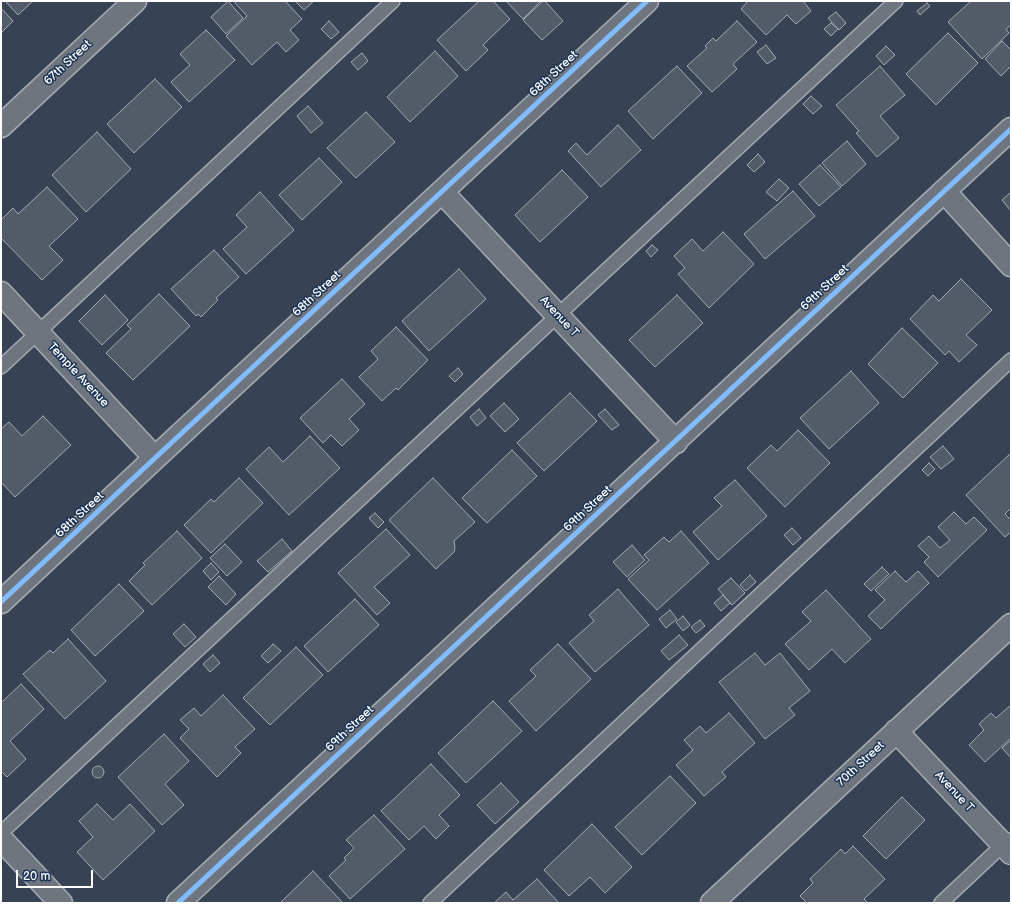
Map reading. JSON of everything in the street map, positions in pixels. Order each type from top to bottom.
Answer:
[{"type":"street","name":"67th Street","points":[[1,126],[134,1]]},
{"type":"street","name":"68th Street","points":[[1,602],[647,1]]},
{"type":"street","name":"69th Street","points":[[178,903],[676,442],[1011,129]]},
{"type":"street","points":[[944,191],[1011,264]]},
{"type":"street","name":"Avenue T","points":[[442,192],[676,442]]},
{"type":"street","name":"Temple Avenue","points":[[1,293],[155,458]]},
{"type":"street","name":"70th Street","points":[[712,903],[1011,624]]},
{"type":"street","name":"Avenue T","points":[[896,731],[1008,845]]},
{"type":"street","points":[[1,839],[61,903]]},
{"type":"lane","points":[[1,367],[393,1]]},
{"type":"lane","points":[[1,833],[896,1]]},
{"type":"lane","points":[[430,903],[1011,360]]},
{"type":"lane","points":[[940,903],[1008,845]]},
{"type":"building","points":[[5,1],[33,1],[18,15]]},
{"type":"building","points":[[228,1],[243,18],[226,34],[211,17]]},
{"type":"building","points":[[237,1],[285,1],[302,19],[290,30],[299,40],[286,52],[277,42],[252,65],[226,36],[247,16],[235,3]]},
{"type":"building","points":[[295,1],[314,1],[304,10]]},
{"type":"building","points":[[479,1],[493,1],[510,19],[483,45],[488,50],[466,71],[437,40]]},
{"type":"building","points":[[506,1],[541,1],[523,19]]},
{"type":"building","points":[[543,1],[545,1],[563,21],[542,40],[523,20]]},
{"type":"building","points":[[748,1],[803,1],[811,11],[796,24],[787,15],[766,35],[741,9]]},
{"type":"building","points":[[971,1],[1011,1],[1011,25],[1006,29],[1009,33],[982,59],[948,22]]},
{"type":"building","points":[[927,3],[930,6],[920,15],[917,11]]},
{"type":"building","points":[[1,8],[13,21],[1,33]]},
{"type":"building","points":[[836,12],[846,23],[839,30],[828,18]]},
{"type":"building","points":[[329,21],[339,32],[331,39],[321,29]]},
{"type":"building","points":[[737,21],[757,42],[733,64],[737,69],[712,92],[687,66],[707,48],[705,46],[713,38],[716,41]]},
{"type":"building","points":[[831,23],[838,29],[831,36],[824,29]]},
{"type":"building","points":[[206,30],[235,60],[189,102],[171,82],[190,65],[180,54]]},
{"type":"building","points":[[948,33],[978,63],[936,105],[906,74]]},
{"type":"building","points":[[1002,41],[1011,50],[1011,66],[1001,76],[985,59]]},
{"type":"building","points":[[766,45],[776,58],[767,64],[757,52]]},
{"type":"building","points":[[886,46],[895,55],[884,65],[876,56]]},
{"type":"building","points":[[435,51],[458,76],[410,122],[387,97]]},
{"type":"building","points":[[362,53],[368,61],[358,70],[351,62]]},
{"type":"building","points":[[677,66],[702,93],[653,139],[628,111]]},
{"type":"building","points":[[880,66],[905,95],[880,116],[899,138],[877,157],[856,133],[859,131],[836,105]]},
{"type":"building","points":[[155,79],[182,107],[134,153],[107,124]]},
{"type":"building","points":[[811,96],[822,106],[813,114],[803,104]]},
{"type":"building","points":[[308,106],[323,123],[311,133],[297,116]]},
{"type":"building","points":[[366,112],[395,142],[356,178],[327,148]]},
{"type":"building","points":[[618,125],[641,150],[601,187],[568,151],[576,143],[587,155]]},
{"type":"building","points":[[97,132],[131,169],[86,212],[52,175]]},
{"type":"building","points":[[847,141],[866,164],[842,186],[822,163]]},
{"type":"building","points":[[758,154],[765,162],[754,172],[747,165]]},
{"type":"building","points":[[319,158],[342,182],[302,220],[279,195]]},
{"type":"building","points":[[820,165],[841,187],[819,206],[799,184]]},
{"type":"building","points":[[562,170],[588,197],[540,242],[515,215]]},
{"type":"building","points":[[779,179],[789,188],[777,201],[766,192]]},
{"type":"building","points":[[47,187],[78,219],[49,246],[63,260],[42,280],[1,238],[1,220],[13,208],[18,214]]},
{"type":"building","points":[[793,191],[815,216],[765,259],[744,234]]},
{"type":"building","points":[[260,192],[294,230],[246,274],[223,249],[247,227],[236,215]]},
{"type":"building","points":[[1011,192],[1011,211],[1002,200]]},
{"type":"building","points":[[723,232],[754,264],[709,308],[678,274],[685,268],[674,256],[692,239],[703,251]]},
{"type":"building","points":[[652,245],[658,250],[651,257],[646,251]]},
{"type":"building","points":[[214,250],[239,277],[216,298],[218,300],[201,317],[198,314],[196,316],[171,289]]},
{"type":"building","points":[[459,269],[486,299],[429,351],[402,321]]},
{"type":"building","points":[[961,279],[992,310],[966,335],[977,345],[959,362],[949,351],[945,355],[910,319],[933,295],[939,301]]},
{"type":"building","points":[[159,294],[190,326],[133,380],[106,353],[131,329],[127,325]]},
{"type":"building","points":[[105,295],[128,320],[102,345],[79,321]]},
{"type":"building","points":[[677,295],[703,323],[655,367],[629,340]]},
{"type":"building","points":[[396,327],[428,360],[398,390],[396,388],[382,401],[359,377],[378,359],[371,351]]},
{"type":"building","points":[[902,328],[938,363],[903,398],[868,364]]},
{"type":"building","points":[[458,368],[463,374],[455,382],[449,376]]},
{"type":"building","points":[[851,371],[879,403],[829,449],[800,418]]},
{"type":"building","points":[[342,379],[365,404],[349,419],[359,430],[342,446],[331,435],[323,443],[300,418]]},
{"type":"building","points":[[570,393],[597,421],[544,471],[517,443]]},
{"type":"building","points":[[504,403],[519,419],[505,432],[490,416]]},
{"type":"building","points":[[479,409],[486,418],[477,426],[470,417]]},
{"type":"building","points":[[605,409],[619,425],[612,430],[598,415]]},
{"type":"building","points":[[43,416],[71,445],[15,497],[1,482],[1,429],[9,422],[22,436]]},
{"type":"building","points":[[798,430],[830,463],[785,507],[747,468],[771,445],[777,451]]},
{"type":"building","points":[[310,436],[340,468],[289,515],[246,469],[269,447],[283,462]]},
{"type":"building","points":[[943,446],[954,459],[941,469],[930,457]]},
{"type":"building","points":[[512,450],[537,476],[487,523],[462,498]]},
{"type":"building","points":[[1011,453],[1011,508],[1005,514],[1011,520],[1011,532],[1005,537],[966,495]]},
{"type":"building","points":[[929,463],[935,469],[928,476],[922,470]]},
{"type":"building","points":[[239,478],[263,503],[211,553],[184,525],[211,499],[214,502]]},
{"type":"building","points":[[433,478],[475,522],[454,541],[454,552],[436,569],[389,520]]},
{"type":"building","points":[[735,480],[767,516],[718,560],[693,532],[722,506],[714,498]]},
{"type":"building","points":[[954,512],[966,524],[974,517],[987,530],[938,577],[924,562],[929,557],[918,546],[929,536],[940,548],[950,540],[938,527]]},
{"type":"building","points":[[375,513],[384,522],[378,528],[369,518]]},
{"type":"building","points":[[792,528],[801,538],[793,545],[784,535]]},
{"type":"building","points":[[386,529],[410,555],[374,587],[390,603],[377,615],[338,573]]},
{"type":"building","points":[[177,531],[202,558],[152,605],[129,581],[145,565],[143,563]]},
{"type":"building","points":[[681,531],[709,563],[657,610],[628,579],[649,560],[644,555],[664,537],[669,542]]},
{"type":"building","points":[[282,539],[292,551],[268,572],[257,561]]},
{"type":"building","points":[[225,544],[242,562],[227,576],[210,558]]},
{"type":"building","points":[[632,545],[645,560],[627,577],[613,562]]},
{"type":"building","points":[[211,563],[219,572],[211,580],[203,571]]},
{"type":"building","points":[[882,567],[889,574],[871,591],[864,584]]},
{"type":"building","points":[[895,571],[906,582],[918,571],[929,583],[881,629],[868,616],[885,600],[875,590]]},
{"type":"building","points":[[750,575],[756,582],[746,591],[740,585]]},
{"type":"building","points":[[219,576],[236,594],[226,605],[208,587]]},
{"type":"building","points":[[731,578],[745,593],[732,605],[718,589]]},
{"type":"building","points":[[119,584],[144,611],[95,656],[71,630]]},
{"type":"building","points":[[618,589],[649,625],[595,672],[569,643],[594,621],[589,615]]},
{"type":"building","points":[[826,590],[871,639],[845,663],[832,649],[809,670],[785,644],[811,621],[802,612]]},
{"type":"building","points":[[723,595],[730,603],[721,611],[714,603]]},
{"type":"building","points":[[355,599],[379,625],[328,672],[304,646]]},
{"type":"building","points":[[670,610],[677,619],[666,628],[659,619]]},
{"type":"building","points":[[683,616],[690,625],[683,631],[676,622]]},
{"type":"building","points":[[700,620],[705,626],[696,633],[691,627]]},
{"type":"building","points":[[184,624],[196,637],[185,647],[173,634]]},
{"type":"building","points":[[679,635],[688,645],[669,660],[661,651]]},
{"type":"building","points":[[68,639],[106,681],[65,719],[23,674],[50,650],[53,653]]},
{"type":"building","points":[[273,644],[281,651],[268,663],[261,656]]},
{"type":"building","points":[[558,644],[591,679],[536,731],[509,701],[536,676],[530,670]]},
{"type":"building","points":[[296,647],[323,675],[270,725],[243,698]]},
{"type":"building","points":[[755,653],[765,665],[780,653],[810,691],[789,708],[795,715],[765,739],[719,682]]},
{"type":"building","points":[[213,655],[220,663],[210,672],[203,664]]},
{"type":"building","points":[[21,684],[44,709],[10,741],[26,759],[7,777],[1,771],[1,703]]},
{"type":"building","points":[[223,695],[255,729],[235,747],[241,753],[217,777],[180,738],[189,729],[180,720],[194,708],[201,716]]},
{"type":"building","points":[[493,701],[522,731],[466,783],[438,753]]},
{"type":"building","points":[[1011,705],[1011,738],[985,762],[969,745],[984,730],[979,724],[991,713],[996,718]]},
{"type":"building","points":[[729,713],[755,743],[722,772],[726,777],[704,796],[676,765],[693,750],[684,740],[700,726],[706,733]]},
{"type":"building","points":[[164,734],[189,761],[165,784],[184,805],[162,825],[118,777]]},
{"type":"building","points":[[1011,740],[1011,758],[1002,748]]},
{"type":"building","points":[[431,764],[460,795],[439,815],[449,826],[436,839],[424,826],[409,840],[381,811]]},
{"type":"building","points":[[98,766],[102,768],[104,772],[102,776],[98,778],[94,776],[92,772],[94,768]]},
{"type":"building","points":[[670,776],[696,803],[642,855],[615,827]]},
{"type":"building","points":[[501,783],[519,802],[495,824],[477,805]]},
{"type":"building","points":[[902,797],[925,820],[886,859],[863,836]]},
{"type":"building","points":[[97,804],[113,820],[130,804],[155,831],[103,880],[77,852],[93,837],[79,821]]},
{"type":"building","points":[[374,815],[405,849],[350,899],[329,876],[346,860],[344,858],[354,848],[346,840]]},
{"type":"building","points":[[592,824],[632,867],[605,893],[590,877],[569,896],[544,870]]},
{"type":"building","points":[[853,846],[885,879],[864,899],[868,903],[807,903],[800,896],[813,883],[810,879],[841,849],[845,854]]},
{"type":"building","points":[[313,871],[343,903],[281,902]]},
{"type":"building","points":[[537,879],[559,903],[494,903],[506,892],[513,900]]},
{"type":"cycle path","points":[[1,602],[647,1]]},
{"type":"cycle path","points":[[178,903],[1011,129]]}]
